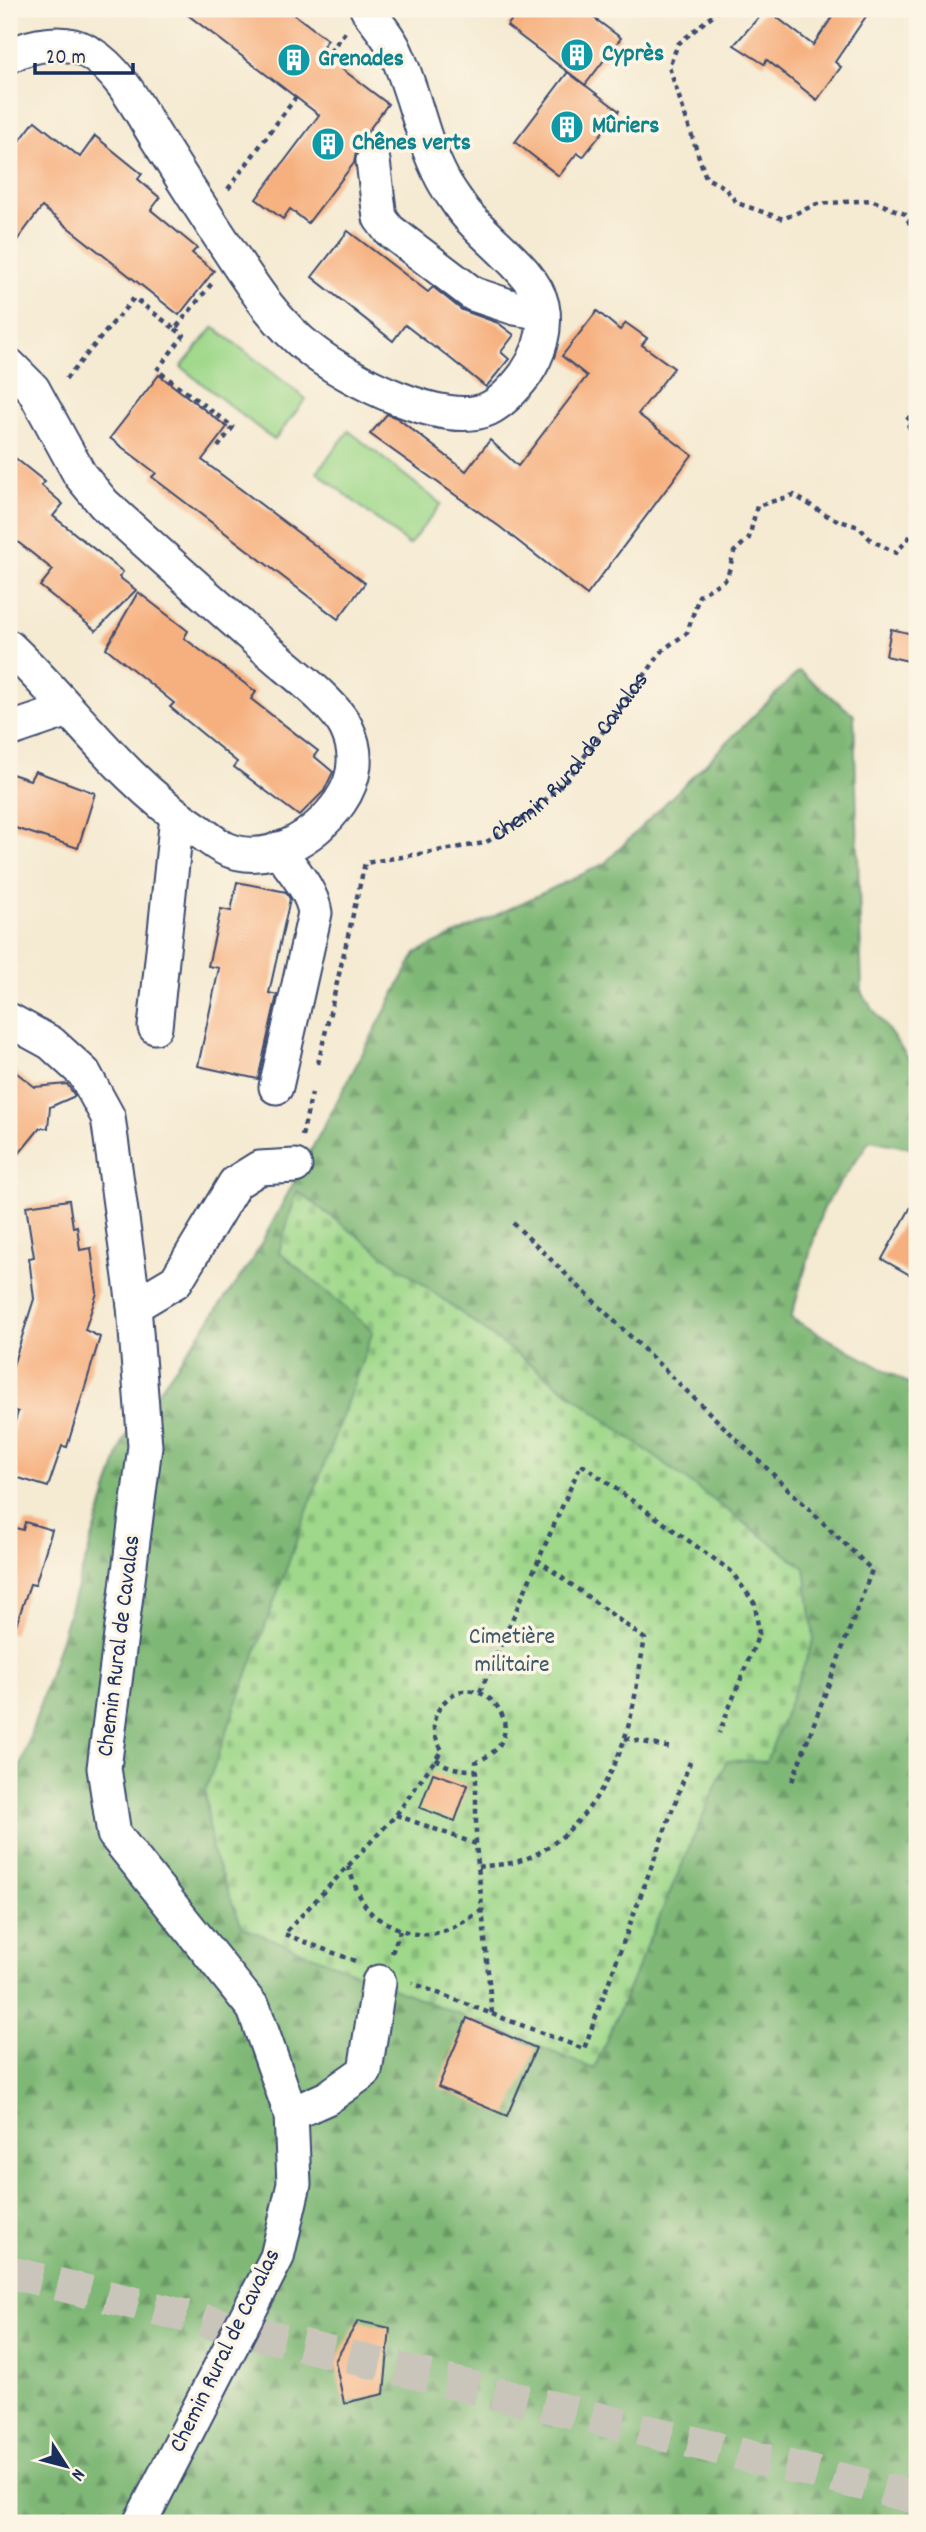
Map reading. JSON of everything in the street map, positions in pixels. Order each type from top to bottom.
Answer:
[{"type":"street","points":[[9,56],[44,45],[65,46],[89,52],[106,65],[126,89],[207,218],[276,317],[315,354],[401,400],[448,412],[469,413],[487,409],[517,386],[538,352],[543,334],[543,313],[537,291],[463,211],[442,179],[392,44],[367,9]]},
{"type":"street","points":[[373,161],[380,218],[389,230],[473,294],[515,308],[543,313]]},
{"type":"street","points":[[9,365],[33,389],[80,475],[104,504],[306,683],[345,725],[353,745],[355,768],[349,789],[316,830],[296,844],[259,853],[226,849],[177,816],[127,773],[9,647]]},
{"type":"street","points":[[9,730],[68,710]]},
{"type":"street","points":[[155,1027],[177,816]]},
{"type":"street","points":[[276,1087],[315,913],[308,893],[278,849]]},
{"type":"street","name":"Chemin Rural de Cavalas","points":[[9,1020],[51,1043],[84,1073],[108,1117],[134,1306],[145,1446],[104,1768],[114,1834],[254,2009],[291,2114],[294,2184],[277,2257],[140,2523]]},
{"type":"street","points":[[134,1306],[176,1282],[235,1183],[258,1168],[295,1166]]},
{"type":"street","points":[[291,2114],[327,2098],[365,2071],[382,1975]]},
{"type":"path","points":[[720,9],[678,44],[669,67],[706,178],[724,187],[737,203],[783,219],[817,204],[872,200],[905,214],[917,238]]},
{"type":"path","points":[[207,218],[296,97]]},
{"type":"path","points":[[176,329],[233,257]]},
{"type":"path","points":[[43,406],[134,298],[184,335],[157,370],[233,427],[215,451]]},
{"type":"path","points":[[917,409],[906,421],[917,441]]},
{"type":"path","name":"Chemin Rural de Cavalas","points":[[316,1074],[365,863],[485,843],[532,813],[570,776],[664,649],[687,633],[699,596],[727,578],[734,552],[749,538],[757,506],[794,495],[831,518],[859,527],[871,540],[896,552],[913,533],[917,533]]},
{"type":"path","points":[[295,1166],[313,1087]]},
{"type":"path","points":[[513,1223],[872,1570],[791,1784]]},
{"type":"path","points":[[480,1693],[581,1464],[731,1571],[755,1604],[759,1634],[719,1732]]},
{"type":"path","points":[[478,1867],[517,1861],[552,1844],[578,1820],[610,1775],[625,1738],[645,1639],[538,1560]]},
{"type":"path","points":[[492,2014],[478,1867],[475,1770],[476,1762],[496,1750],[502,1740],[504,1717],[499,1706],[480,1693],[467,1691],[454,1694],[443,1702],[433,1727],[442,1750],[436,1759],[396,1815],[284,1934],[382,1975],[584,2049],[690,1762]]},
{"type":"path","points":[[625,1738],[671,1748]]},
{"type":"path","points":[[436,1759],[458,1770],[475,1770]]},
{"type":"path","points":[[396,1815],[477,1844]]},
{"type":"path","points":[[348,1866],[358,1893],[373,1915],[401,1931],[430,1936],[459,1926],[482,1909]]},
{"type":"green space","points":[[214,327],[306,399],[274,440],[181,367]]},
{"type":"green space","points":[[349,431],[441,504],[409,545],[317,472]]},
{"type":"green space","points":[[799,671],[854,715],[862,994],[917,1070],[916,1149],[870,1140],[823,1208],[791,1318],[917,1388],[917,2523],[9,2523],[9,1796],[123,1441],[253,1259],[416,953],[604,864]]},
{"type":"green space","name":"Cimetière militaire","points":[[297,1191],[805,1568],[814,1640],[766,1762],[727,1760],[594,2069],[242,1927],[212,1851],[205,1791],[373,1331],[279,1252]]},
{"type":"building","points":[[180,9],[287,9],[328,40],[322,47],[345,64],[342,69],[388,104],[360,142],[363,145],[356,153],[354,163],[308,223],[290,209],[283,219],[256,199],[319,115]]},
{"type":"building","name":"Cyprès","points":[[520,9],[582,9],[621,38],[585,85],[507,26]]},
{"type":"building","points":[[766,9],[813,45],[838,9],[871,9],[835,62],[841,67],[817,100],[767,60],[764,64],[734,45]]},
{"type":"building","name":"Mûriers","points":[[568,72],[619,111],[583,157],[577,153],[559,176],[515,142]]},
{"type":"building","points":[[35,121],[80,157],[95,136],[142,174],[138,179],[160,198],[151,210],[197,248],[192,253],[214,271],[179,315],[42,207],[9,251],[9,155]]},
{"type":"building","points":[[348,231],[428,292],[433,287],[462,310],[498,323],[514,335],[501,352],[509,359],[486,387],[405,325],[393,341],[312,277]]},
{"type":"building","points":[[597,311],[620,330],[626,323],[647,338],[642,345],[674,368],[638,414],[692,455],[587,595],[500,527],[370,434],[387,414],[397,418],[466,471],[490,440],[518,466],[587,376],[562,356]]},
{"type":"building","points":[[159,375],[227,427],[202,460],[365,583],[338,619],[152,477],[156,473],[110,438]]},
{"type":"building","points":[[9,453],[45,482],[41,485],[63,504],[53,516],[123,572],[119,577],[136,590],[96,631],[40,586],[53,570],[9,535]]},
{"type":"building","points":[[138,592],[188,631],[184,638],[256,692],[251,699],[318,751],[314,756],[333,772],[324,791],[299,816],[234,767],[237,762],[170,707],[174,703],[106,648]]},
{"type":"building","points":[[891,629],[917,635],[917,663],[886,656]]},
{"type":"building","points":[[35,771],[95,793],[78,848],[9,826],[9,773],[30,780]]},
{"type":"building","points":[[237,882],[286,892],[290,899],[269,993],[277,995],[258,1079],[198,1066],[219,968],[208,966],[221,909],[231,911]]},
{"type":"building","points":[[9,1067],[35,1087],[67,1084],[75,1096],[50,1107],[48,1128],[40,1128],[9,1166]]},
{"type":"building","points":[[917,1196],[917,1279],[882,1259]]},
{"type":"building","points":[[69,1200],[73,1227],[77,1226],[80,1250],[91,1248],[97,1293],[85,1330],[100,1337],[67,1447],[62,1446],[48,1487],[9,1475],[9,1440],[18,1412],[9,1409],[9,1378],[34,1299],[29,1258],[34,1257],[26,1206]]},
{"type":"building","points":[[25,1522],[52,1530],[35,1585],[30,1584],[13,1634],[9,1633],[9,1526],[23,1530]]},
{"type":"building","points":[[433,1773],[468,1785],[455,1821],[420,1808]]},
{"type":"building","points":[[467,2018],[536,2048],[507,2116],[438,2087]]},
{"type":"building","points":[[358,2321],[390,2328],[384,2394],[344,2403],[335,2361]]},
{"type":"tunnel","points":[[9,2272],[917,2498]]},
{"type":"place","name":"Cyprès","points":[[577,55]]},
{"type":"place","name":"Grenades","points":[[294,60]]},
{"type":"place","name":"Mûriers","points":[[567,127]]},
{"type":"place","name":"Chênes verts","points":[[328,144]]}]
